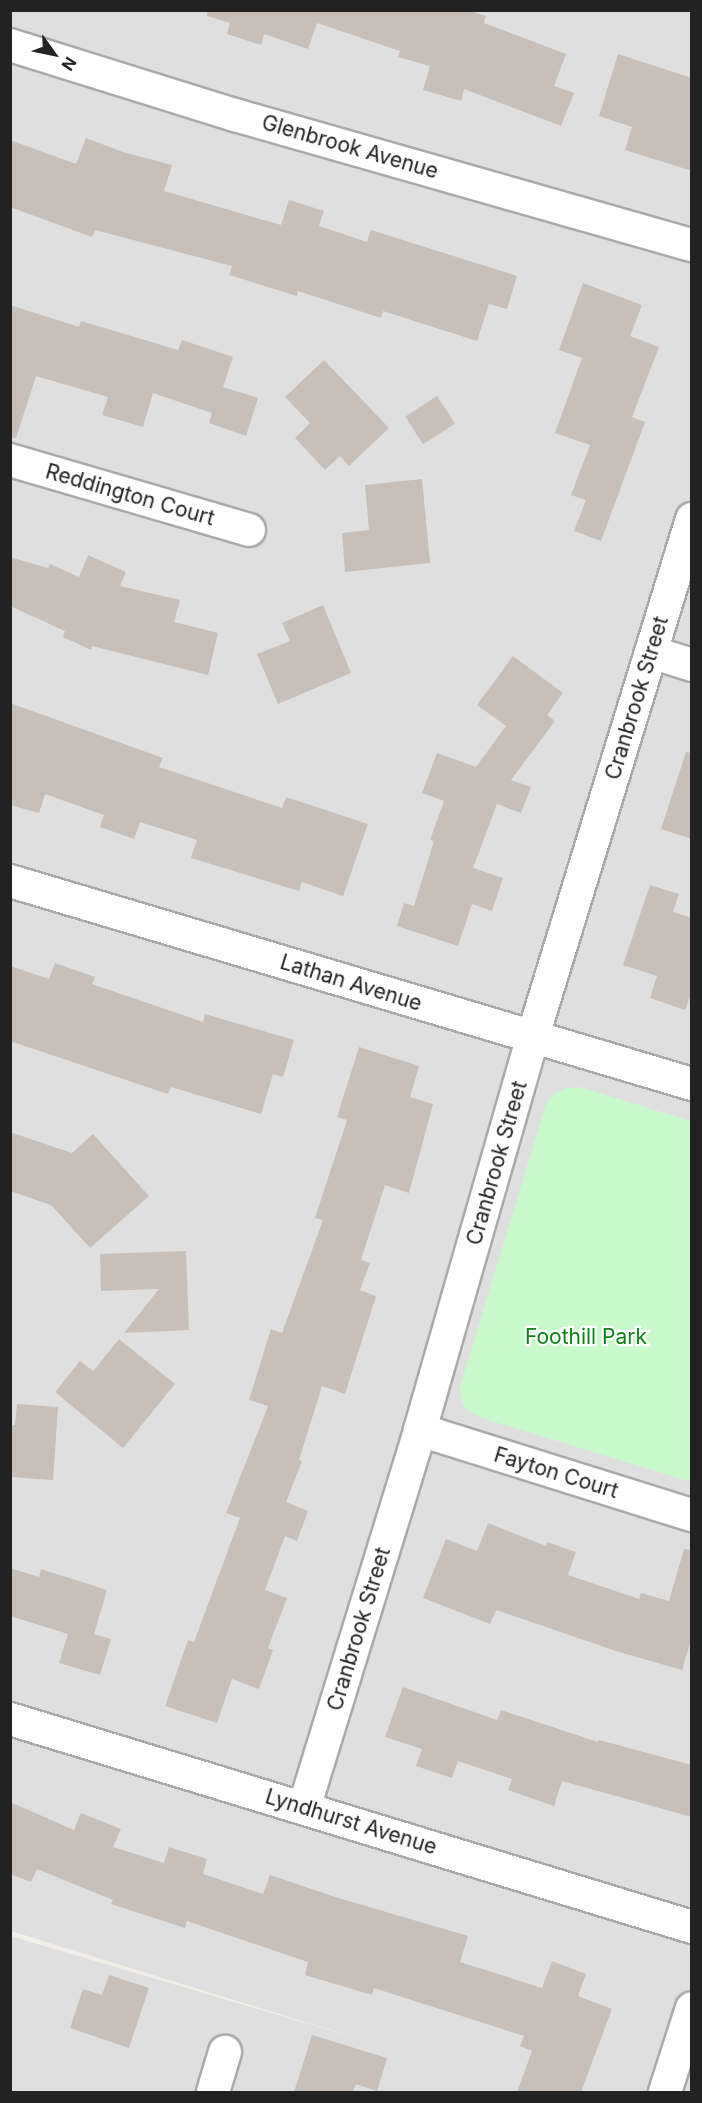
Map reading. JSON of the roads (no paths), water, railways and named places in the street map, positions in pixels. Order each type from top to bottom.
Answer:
[{"type":"street","name":"Glenbrook Avenue","points":[[10,45],[235,115],[692,244]]},
{"type":"street","name":"Reddington Court","points":[[10,460],[249,530]]},
{"type":"street","name":"Cranbrook Street","points":[[304,1808],[420,1430],[533,1036],[692,519]]},
{"type":"street","points":[[651,652],[692,665]]},
{"type":"street","name":"Lathan Avenue","points":[[10,881],[692,1084]]},
{"type":"street","name":"Fayton Court","points":[[420,1430],[692,1515]]},
{"type":"street","name":"Lyndhurst Avenue","points":[[10,1719],[692,1927]]},
{"type":"street","points":[[665,2092],[692,2008]]},
{"type":"street","points":[[213,2092],[225,2052]]},
{"type":"park label","name":"Foothill Park","points":[[586,1337]]}]
